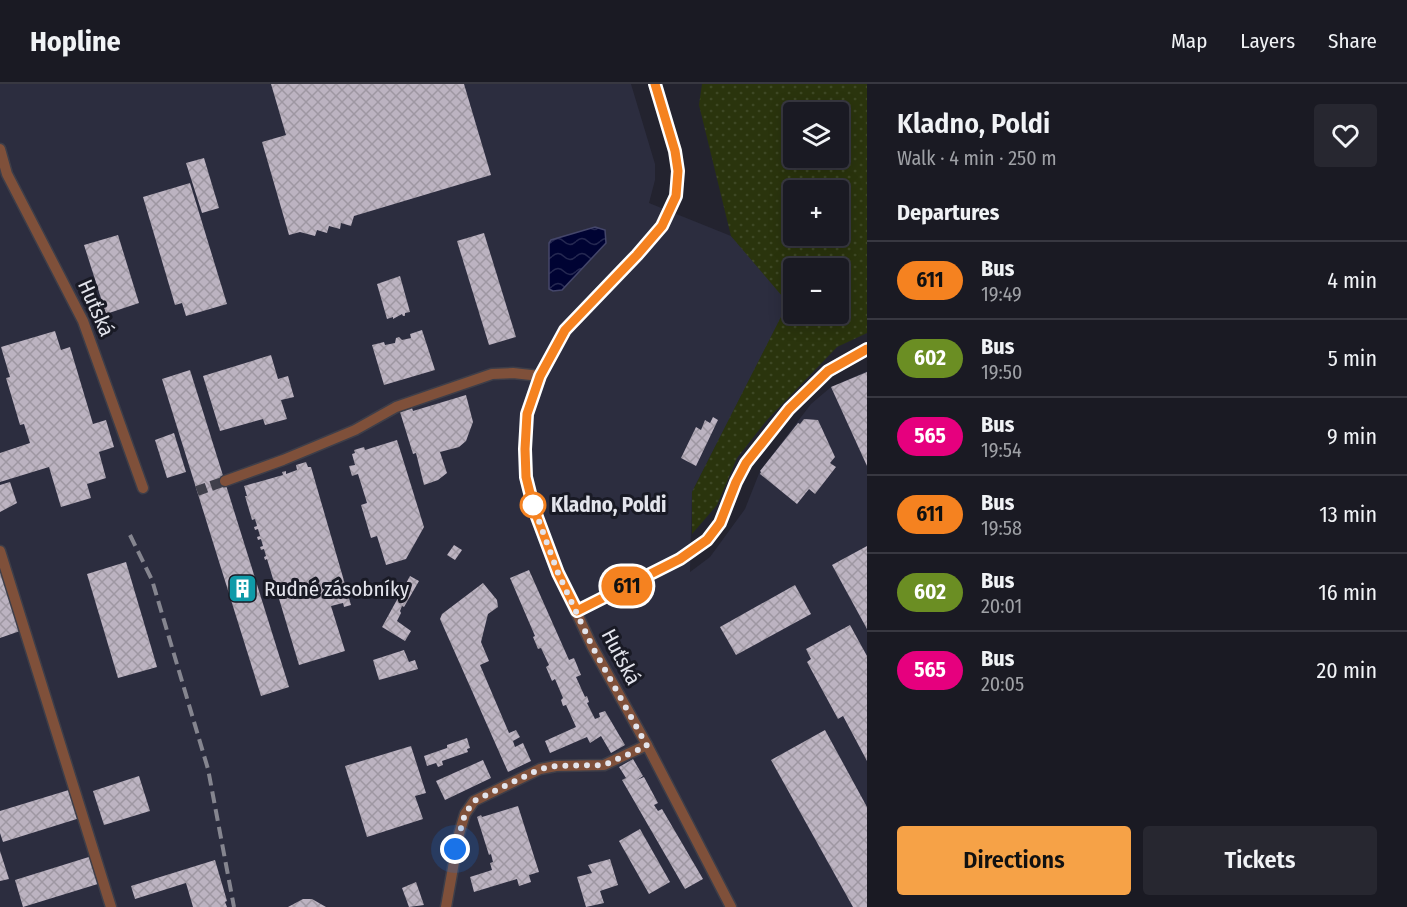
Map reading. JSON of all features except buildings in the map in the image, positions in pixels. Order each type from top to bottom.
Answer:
[{"type":"street","name":"Huťská","points":[[655,84],[675,151],[678,171],[676,196],[662,226],[565,330],[540,376],[527,414],[526,477],[534,509],[554,563],[592,646],[731,907]]},
{"type":"street","name":"Huťská","points":[[0,149],[4,175],[83,321],[144,488]]},
{"type":"street","points":[[577,611],[680,559],[707,540],[720,523],[746,463],[789,409],[828,371],[867,349]]},
{"type":"street","points":[[225,481],[355,430],[396,406],[492,374],[513,373],[540,376]]},
{"type":"street","points":[[0,551],[111,907]]},
{"type":"street","points":[[446,907],[459,834],[465,814],[474,801],[540,769],[556,766],[604,765],[647,746]]},
{"type":"shaded area","points":[[0,84],[631,84],[655,164],[655,180],[649,203],[731,236],[783,295],[783,314],[692,492],[690,572],[710,557],[745,509],[760,471],[811,404],[831,387],[867,371],[867,907],[0,907]]},
{"type":"green space","points":[[702,84],[867,84],[867,333],[837,347],[767,420],[737,458],[717,505],[692,534],[692,492],[783,313],[783,324],[849,324],[849,258],[783,258],[783,297],[731,236],[699,105]]},
{"type":"water","points":[[595,227],[605,230],[606,243],[562,290],[549,289],[549,243],[551,240]]},
{"type":"tunnel","points":[[197,491],[225,481]]},
{"type":"railway","points":[[130,535],[152,580],[208,769],[234,907]]},
{"type":"bus line","name":"611","points":[[655,84],[675,151],[678,171],[676,196],[670,212],[662,226],[637,255],[565,330],[540,376],[527,414],[526,477],[534,509],[558,573],[577,611],[680,559],[707,540],[720,523],[746,463],[789,409],[828,371],[867,349]]},
{"type":"place","name":"Kladno, Poldi","points":[[533,505]]},
{"type":"place","name":"Rudné zásobníky","points":[[243,589]]},
{"type":"route","points":[[455,849],[465,814],[474,801],[540,769],[556,766],[604,765],[647,746],[592,646],[558,573],[533,505]]}]
